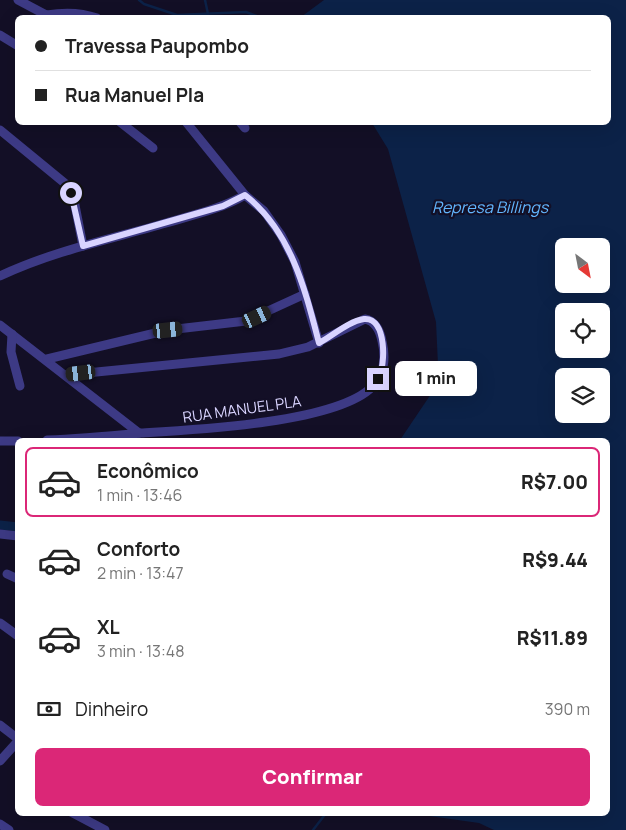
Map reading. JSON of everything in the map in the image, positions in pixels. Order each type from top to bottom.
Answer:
[{"type":"street","points":[[18,0],[47,15]]},
{"type":"street","points":[[53,15],[62,13],[88,15]]},
{"type":"street","points":[[0,35],[15,44]]},
{"type":"street","points":[[124,125],[153,148]]},
{"type":"street","points":[[66,375],[279,354],[319,343],[295,262],[281,235],[264,212],[245,195],[188,125]]},
{"type":"street","points":[[0,130],[67,185],[74,200],[83,246]]},
{"type":"street","points":[[0,276],[34,262],[83,246],[223,206],[245,195]]},
{"type":"street","points":[[47,359],[168,330],[246,321],[305,294]]},
{"type":"street","name":"RUA MANUEL PLA","points":[[78,438],[218,428],[318,412],[351,401],[373,386],[382,373],[384,359],[383,344],[378,328],[369,319],[360,320],[319,343]]},
{"type":"street","points":[[0,325],[47,359],[139,434]]},
{"type":"street","points":[[12,334],[10,352],[20,386]]},
{"type":"street","points":[[0,441],[15,441]]},
{"type":"street","points":[[0,534],[15,536]]},
{"type":"street","points":[[7,574],[15,578]]},
{"type":"street","points":[[0,623],[15,634]]},
{"type":"street","points":[[0,725],[15,738]]},
{"type":"street","points":[[0,761],[15,744]]},
{"type":"street","points":[[79,816],[105,830]]},
{"type":"street","points":[[0,824],[9,830]]},
{"type":"water","name":"Represa Billings","points":[[324,0],[626,0],[626,830],[494,830],[479,823],[429,816],[610,816],[610,438],[401,438],[431,394],[438,365],[436,322],[388,149],[373,125],[611,125],[611,15],[304,15]]},
{"type":"waterway","points":[[139,0],[144,4],[177,15]]},
{"type":"waterway","points":[[205,0],[208,14]]},
{"type":"waterway","points":[[177,15],[246,12],[254,15]]},
{"type":"waterway","points":[[0,525],[15,527]]},
{"type":"waterway","points":[[313,830],[324,816]]},
{"type":"route","points":[[71,193],[83,246],[223,206],[245,195],[271,220],[288,248],[295,262],[319,343],[360,320],[369,319],[378,328],[383,344],[384,359],[382,373],[378,379]]}]
